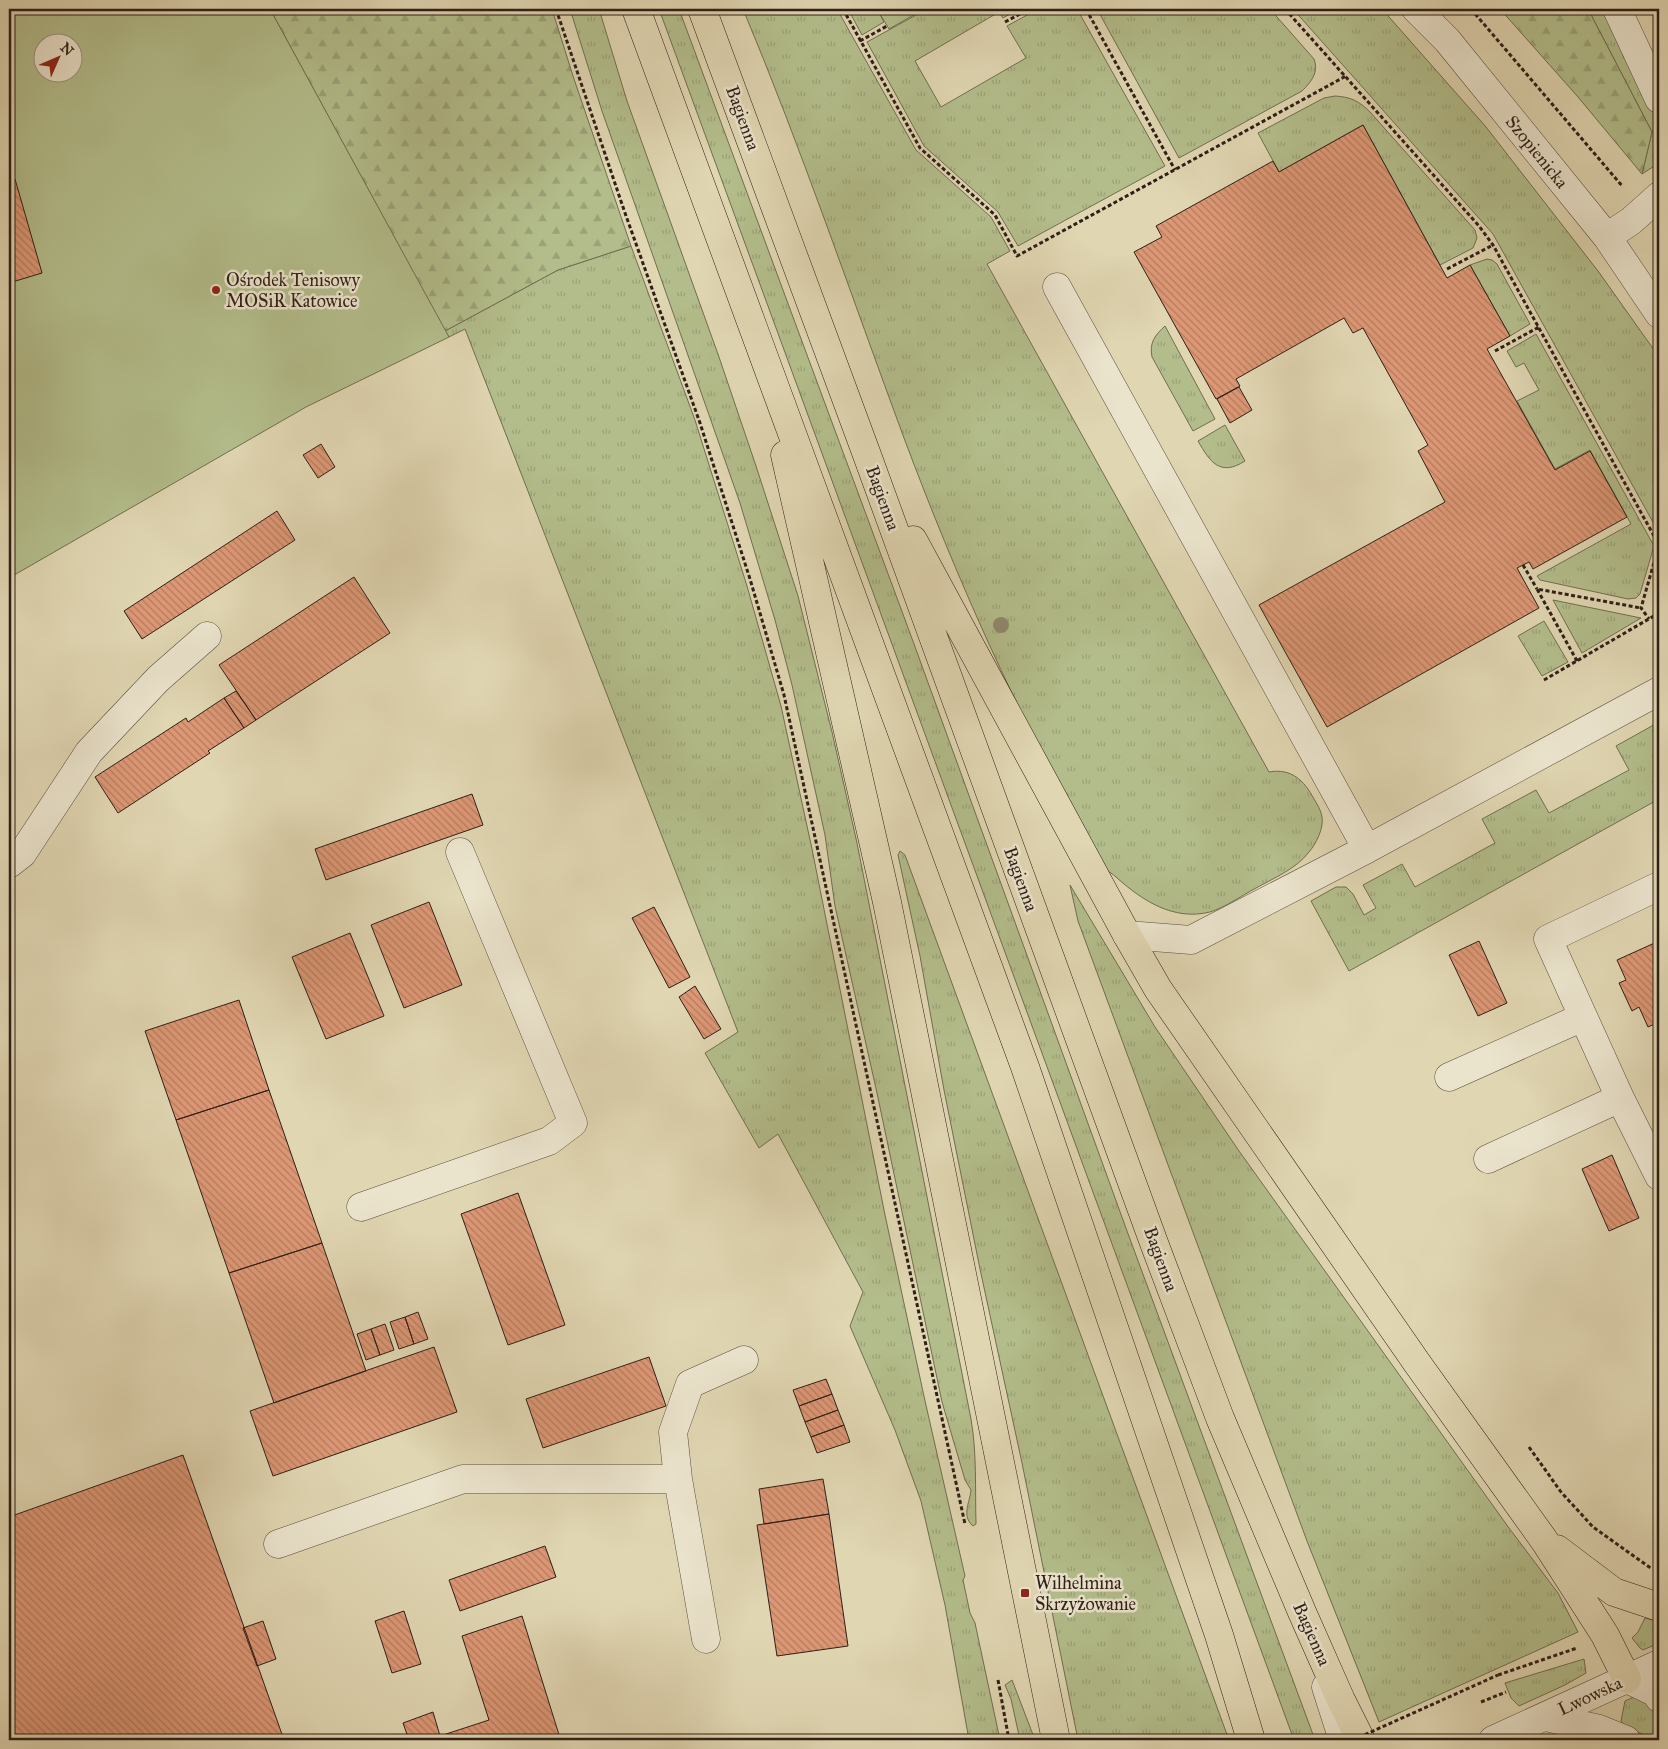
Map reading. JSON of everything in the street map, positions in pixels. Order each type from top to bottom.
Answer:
[{"type":"main road","points":[[636,9],[1025,1067],[1218,1635],[1251,1740]]},
{"type":"main road","name":"Bagienna","points":[[702,9],[867,455],[1161,1262],[1220,1418],[1302,1612],[1361,1740]]},
{"type":"main road","points":[[761,348],[887,902],[1056,1740]]},
{"type":"main road","points":[[867,455],[1158,989],[1479,1450],[1544,1540],[1605,1635],[1627,1679]]},
{"type":"main road","points":[[1544,1540],[1614,1592],[1659,1607]]},
{"type":"street","name":"Szopienicka","points":[[1416,9],[1446,40],[1606,237],[1657,303]]},
{"type":"street","points":[[1617,9],[1659,99]]},
{"type":"street","points":[[1606,237],[1631,222],[1659,196]]},
{"type":"street","points":[[1057,287],[1367,849]]},
{"type":"street","points":[[9,864],[22,854],[88,752],[158,679],[207,636]]},
{"type":"street","points":[[1127,935],[1192,940],[1367,849],[1659,691]]},
{"type":"street","points":[[361,1207],[549,1141],[573,1123],[460,852]]},
{"type":"street","points":[[1659,886],[1548,939],[1620,1098],[1659,1176]]},
{"type":"street","points":[[1449,1078],[1583,1017]]},
{"type":"street","points":[[1488,1159],[1620,1098]]},
{"type":"street","points":[[706,1639],[678,1478],[673,1432],[690,1384],[744,1360]]},
{"type":"street","points":[[278,1544],[463,1479],[678,1478]]},
{"type":"street","points":[[1302,1612],[1343,1740]]},
{"type":"street","points":[[1218,1635],[1262,1740]]},
{"type":"street","name":"Lwowska","points":[[1504,1735],[1659,1664]]},
{"type":"street","points":[[1597,1735],[1627,1679],[1656,1692],[1659,1698]]},
{"type":"street","points":[[1546,1717],[1597,1735],[1626,1740]]},
{"type":"path","points":[[556,9],[625,213],[700,423],[750,579],[784,695],[965,1524]]},
{"type":"path","points":[[842,9],[920,148],[995,215],[1017,256],[1346,76]]},
{"type":"path","points":[[1005,22],[1029,9]]},
{"type":"path","points":[[1086,9],[1175,170]]},
{"type":"path","points":[[1285,9],[1479,226],[1493,245],[1659,544],[1641,608]]},
{"type":"path","points":[[1471,9],[1624,187]]},
{"type":"path","points":[[860,41],[887,26]]},
{"type":"path","points":[[1447,269],[1493,245]]},
{"type":"path","points":[[1495,351],[1539,326]]},
{"type":"path","points":[[1523,565],[1577,661]]},
{"type":"path","points":[[1537,589],[1641,608],[1649,620]]},
{"type":"path","points":[[1544,680],[1659,613]]},
{"type":"path","points":[[1529,1447],[1561,1492],[1593,1527],[1653,1570]]},
{"type":"path","points":[[1353,1740],[1498,1675]]},
{"type":"path","points":[[998,1680],[1009,1740]]},
{"type":"path","points":[[1482,1702],[1506,1692]]},
{"type":"green space","name":"Ośrodek Tenisowy MOSiR Katowice","points":[[9,9],[270,9],[449,337],[306,407],[9,578]]},
{"type":"green space","points":[[270,9],[552,9],[631,246],[558,270],[445,331]]},
{"type":"green space","points":[[570,9],[599,9],[627,101],[719,357],[798,596],[857,843],[971,1419],[974,1445],[976,1524],[973,1526],[967,1518],[971,1490],[965,1480],[942,1402],[877,1093],[835,906],[825,835],[792,685],[775,620],[740,503],[602,111]]},
{"type":"green space","points":[[659,9],[679,9],[914,644],[1127,1231],[1315,1740],[1294,1740]]},
{"type":"green space","points":[[743,9],[837,9],[916,150],[991,217],[1010,251],[987,264],[1269,772],[1284,772],[1296,777],[1306,786],[1320,810],[1322,826],[1314,845],[1304,858],[1284,873],[1216,910],[1197,914],[1184,914],[1160,907],[1148,901],[1100,864],[1037,745],[966,593],[904,438],[806,169]]},
{"type":"green space","points":[[848,9],[877,9],[884,22],[862,35]]},
{"type":"green space","points":[[877,9],[924,9],[889,29]]},
{"type":"green space","points":[[927,9],[1019,9],[1003,18],[999,12],[915,61],[941,107],[1026,58],[1007,26],[1038,9],[1077,9],[1165,166],[1018,246],[998,212],[924,146],[867,42]]},
{"type":"green space","points":[[1097,9],[1270,9],[1314,59],[1315,73],[1302,91],[1179,158]]},
{"type":"green space","points":[[1293,9],[1382,9],[1486,127],[1598,271],[1659,357],[1659,533],[1493,234]]},
{"type":"green space","points":[[1500,9],[1588,9],[1652,132],[1642,174],[1578,97]]},
{"type":"green space","points":[[1588,9],[1605,9],[1659,120],[1659,163],[1642,174],[1652,132]]},
{"type":"green space","points":[[1335,96],[1354,100],[1370,112],[1475,230],[1477,238],[1473,248],[1440,265],[1363,125],[1279,172],[1258,133],[1324,98]]},
{"type":"green space","points":[[631,246],[695,420],[747,586],[781,706],[812,849],[885,1215],[965,1576],[963,1580],[970,1613],[975,1623],[1000,1740],[969,1740],[945,1605],[921,1501],[895,1430],[850,1326],[863,1292],[778,1134],[759,1148],[705,1053],[738,1032],[465,329],[449,337],[445,331],[558,270]]},
{"type":"green space","points":[[1487,259],[1497,264],[1530,324],[1510,336],[1470,265]]},
{"type":"green space","points":[[1165,326],[1215,419],[1193,431],[1152,357],[1151,348],[1154,340]]},
{"type":"green space","points":[[1536,334],[1654,546],[1640,594],[1636,598],[1628,599],[1540,580],[1537,576],[1631,524],[1590,450],[1555,469],[1517,401],[1539,390],[1524,363],[1516,367],[1507,351]]},
{"type":"green space","points":[[1225,425],[1245,461],[1229,468],[1217,465],[1212,461],[1198,441]]},
{"type":"green space","points":[[1553,600],[1641,618],[1582,653]]},
{"type":"green space","points":[[1544,621],[1568,662],[1542,676],[1518,636]]},
{"type":"green space","points":[[1659,722],[1659,799],[1349,971],[1311,901],[1336,887],[1346,887],[1353,894],[1364,915],[1376,908],[1363,885],[1402,864],[1415,887],[1495,843],[1482,819],[1536,790],[1549,813],[1629,770],[1616,746]]},
{"type":"green space","points":[[900,851],[905,855],[1229,1740],[1078,1740],[944,1090],[920,956],[898,855]]},
{"type":"green space","points":[[1070,885],[1155,1027],[1239,1151],[1509,1528],[1558,1593],[1578,1632],[1379,1722],[1307,1541],[1078,921]]},
{"type":"green space","points":[[1645,1618],[1659,1622],[1659,1643],[1643,1650],[1632,1638],[1638,1632]]},
{"type":"green space","points":[[1584,1659],[1586,1673],[1565,1685],[1519,1706],[1511,1698],[1505,1683]]},
{"type":"green space","points":[[1012,1680],[1035,1740],[1020,1740],[1011,1699],[1005,1685]]},
{"type":"green space","points":[[1638,1695],[1651,1703],[1657,1713],[1659,1740],[1654,1740],[1624,1725],[1621,1721],[1625,1701]]},
{"type":"building","points":[[1363,125],[1447,278],[1470,265],[1510,336],[1487,349],[1555,470],[1590,451],[1627,517],[1533,569],[1529,562],[1517,568],[1539,608],[1327,727],[1259,605],[1445,502],[1418,451],[1428,445],[1363,328],[1353,333],[1344,318],[1236,379],[1240,386],[1216,399],[1134,252],[1162,237],[1156,226],[1273,161],[1279,172]]},
{"type":"building","points":[[15,179],[42,273],[9,283],[9,181]]},
{"type":"building","points":[[1239,387],[1252,410],[1230,423],[1217,399]]},
{"type":"building","points":[[321,444],[335,467],[318,478],[303,455]]},
{"type":"building","points":[[277,511],[295,540],[142,639],[124,611]]},
{"type":"building","points":[[354,577],[390,633],[256,720],[219,665]]},
{"type":"building","points":[[236,691],[256,720],[244,728],[224,698]]},
{"type":"building","points":[[224,698],[244,728],[208,751],[210,753],[118,813],[95,777],[186,718],[188,722]]},
{"type":"building","points":[[472,794],[483,825],[326,880],[315,849]]},
{"type":"building","points":[[429,902],[462,985],[404,1008],[371,925]]},
{"type":"building","points":[[654,907],[690,977],[669,988],[632,918]]},
{"type":"building","points":[[350,933],[384,1016],[326,1039],[292,957]]},
{"type":"building","points":[[1479,941],[1507,1003],[1478,1016],[1449,955]]},
{"type":"building","points":[[1659,941],[1659,1022],[1648,1027],[1639,1007],[1632,1011],[1619,983],[1626,980],[1617,960]]},
{"type":"building","points":[[695,986],[721,1029],[704,1039],[679,997]]},
{"type":"building","points":[[239,1000],[269,1090],[176,1120],[145,1031]]},
{"type":"building","points":[[269,1090],[322,1243],[229,1273],[176,1120]]},
{"type":"building","points":[[1612,1155],[1639,1218],[1609,1231],[1582,1169]]},
{"type":"building","points":[[518,1193],[565,1325],[508,1345],[461,1214]]},
{"type":"building","points":[[322,1243],[366,1371],[274,1403],[229,1273]]},
{"type":"building","points":[[418,1312],[428,1339],[414,1344],[405,1317]]},
{"type":"building","points":[[405,1317],[414,1344],[399,1349],[390,1322]]},
{"type":"building","points":[[385,1324],[394,1350],[380,1355],[371,1329]]},
{"type":"building","points":[[371,1329],[380,1355],[366,1360],[357,1334]]},
{"type":"building","points":[[434,1347],[457,1412],[273,1476],[250,1411]]},
{"type":"building","points":[[649,1357],[666,1406],[543,1448],[526,1399]]},
{"type":"building","points":[[826,1379],[832,1394],[799,1406],[793,1390]]},
{"type":"building","points":[[832,1394],[838,1410],[805,1422],[799,1406]]},
{"type":"building","points":[[838,1410],[844,1425],[811,1437],[805,1422]]},
{"type":"building","points":[[844,1425],[850,1442],[817,1453],[811,1437]]},
{"type":"building","points":[[183,1455],[284,1740],[9,1740],[9,1517]]},
{"type":"building","points":[[823,1479],[829,1514],[764,1524],[759,1489]]},
{"type":"building","points":[[829,1514],[848,1646],[777,1656],[757,1525]]},
{"type":"building","points":[[545,1546],[556,1577],[460,1611],[449,1580]]},
{"type":"building","points":[[404,1611],[421,1664],[392,1673],[375,1621]]},
{"type":"building","points":[[522,1616],[560,1738],[553,1740],[409,1740],[403,1723],[433,1712],[440,1736],[489,1720],[462,1636]]},
{"type":"building","points":[[263,1621],[276,1659],[257,1666],[243,1628]]},
{"type":"place","name":"Ośrodek Tenisowy MOSiR Katowice","points":[[216,290]]},
{"type":"place","name":"Wilhelmina Skrzyżowanie","points":[[1025,1593]]}]
